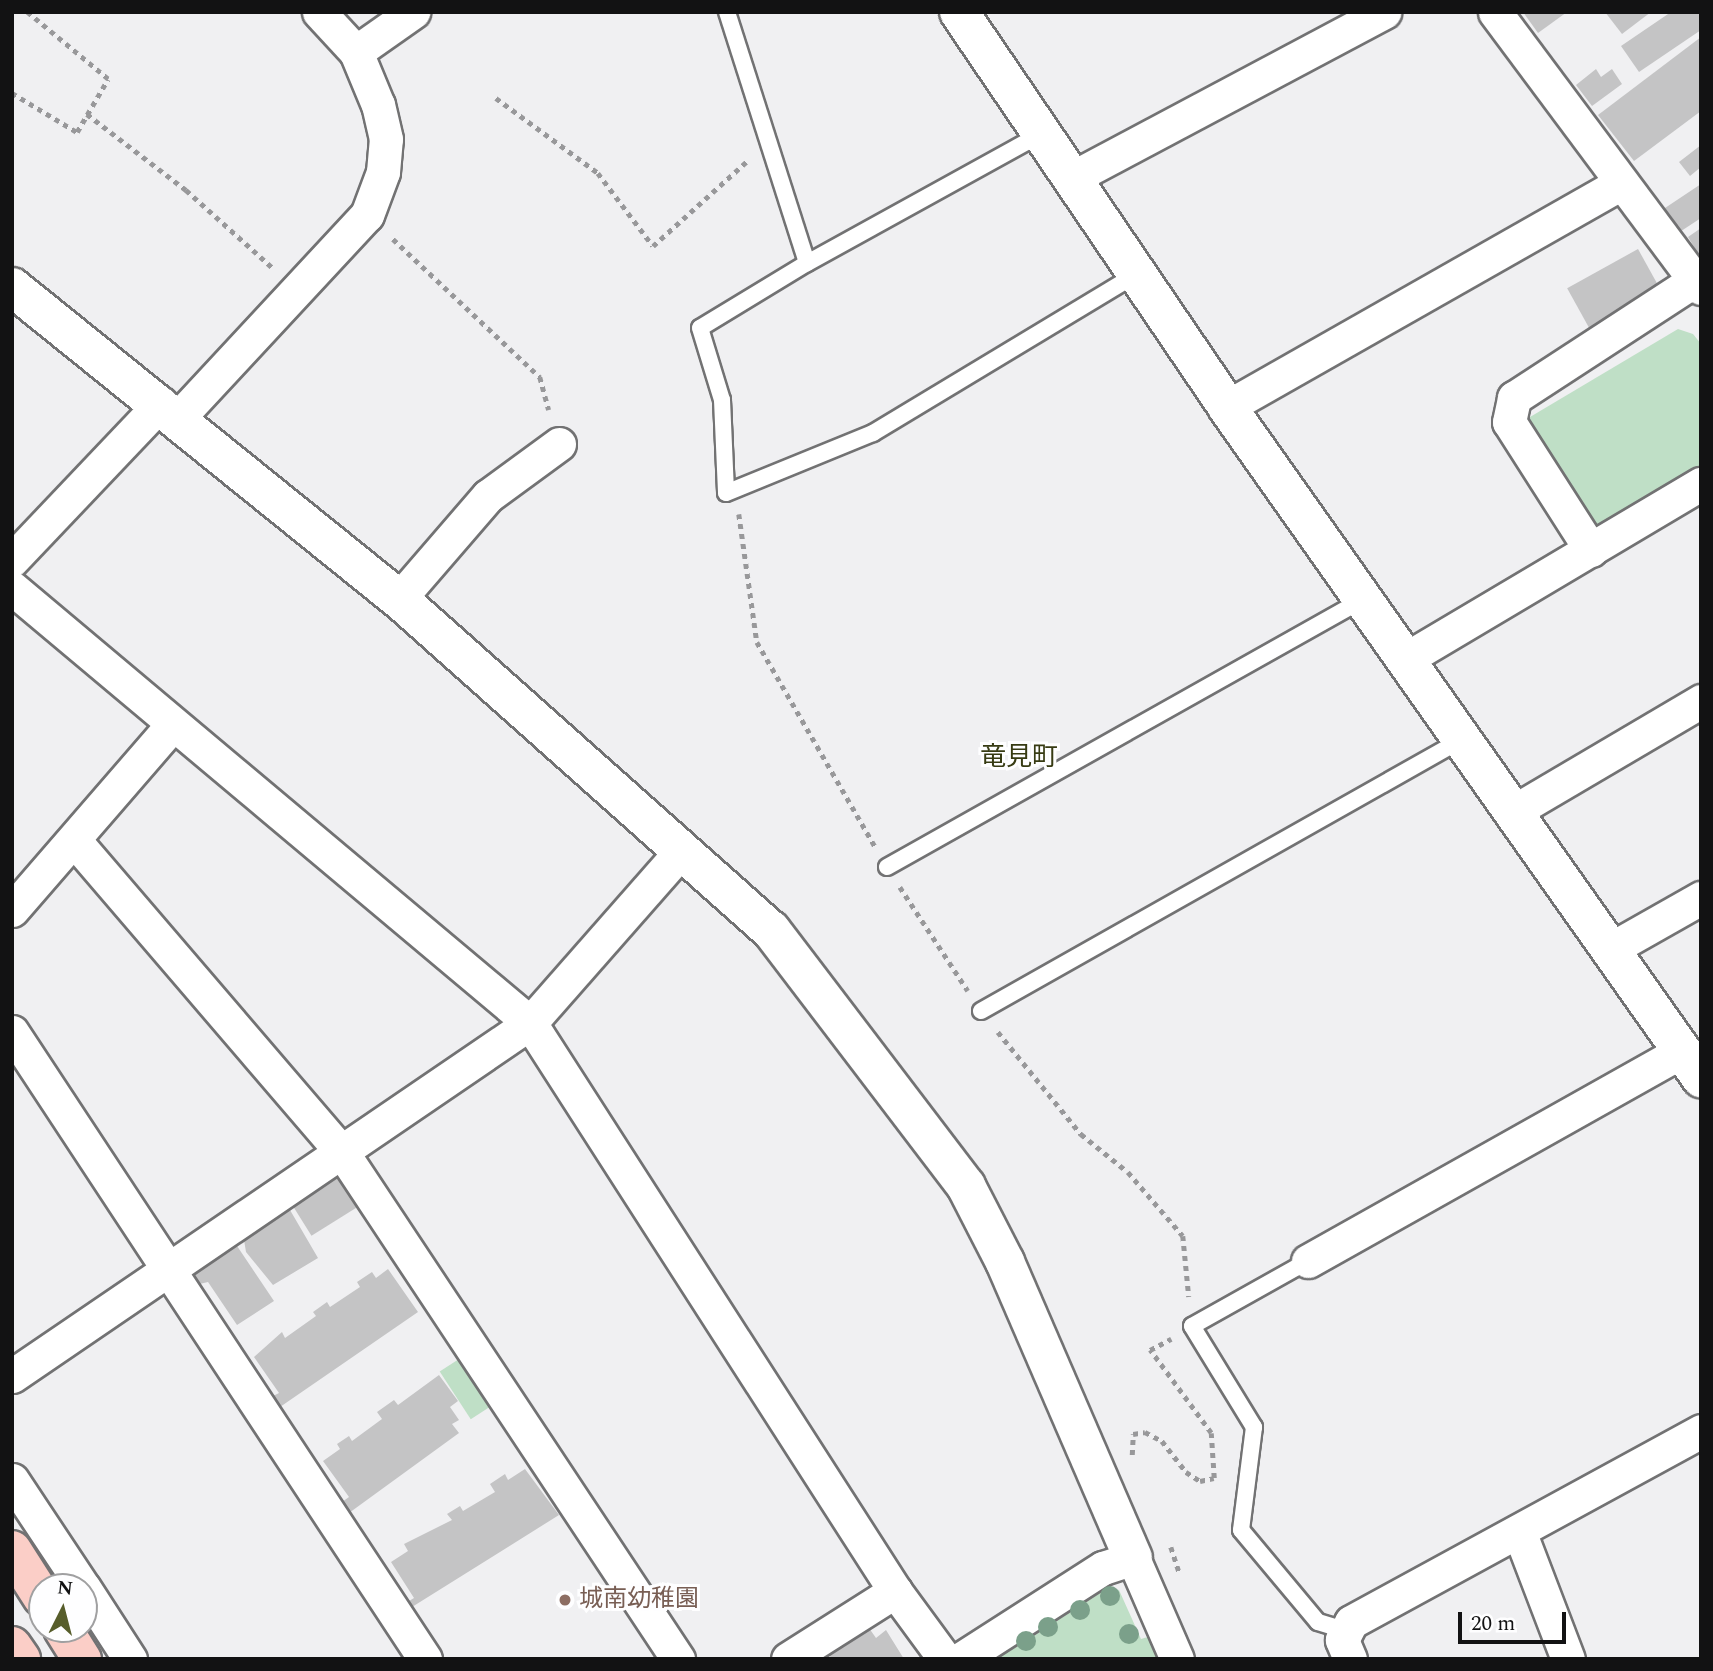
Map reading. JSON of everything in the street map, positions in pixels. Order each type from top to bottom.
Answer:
[{"type":"highway","points":[[12,1550],[28,1575]]},
{"type":"highway","points":[[72,1643],[82,1659]]},
{"type":"street","points":[[12,560],[297,290],[367,215],[383,172],[386,139],[379,104],[356,52],[319,12]]},
{"type":"street","points":[[356,52],[413,12]]},
{"type":"street","points":[[959,12],[1039,135],[1227,407],[1511,813],[1694,1068],[1308,1261]]},
{"type":"street","points":[[1070,179],[1384,12]]},
{"type":"street","points":[[1495,12],[1620,184],[1699,281],[1514,398],[1509,422],[1591,550]]},
{"type":"street","points":[[1227,407],[1620,184]]},
{"type":"street","points":[[12,287],[170,410],[400,599],[771,930],[966,1186],[1005,1262],[1177,1659]]},
{"type":"street","points":[[400,599],[488,496],[559,443]]},
{"type":"street","points":[[1404,660],[1701,485]]},
{"type":"street","points":[[12,588],[530,1023],[895,1591],[945,1659]]},
{"type":"street","points":[[1511,813],[1701,701]]},
{"type":"street","points":[[12,911],[172,725]]},
{"type":"street","points":[[74,840],[344,1155],[678,1659]]},
{"type":"street","points":[[12,1376],[344,1155],[530,1023],[681,851]]},
{"type":"street","points":[[1609,950],[1701,898]]},
{"type":"street","points":[[12,1032],[425,1659]]},
{"type":"street","points":[[1348,1645],[1351,1622],[1701,1431]]},
{"type":"street","points":[[12,1480],[74,1573]]},
{"type":"street","points":[[1519,1531],[1568,1659]]},
{"type":"street","points":[[961,1659],[1103,1568],[1133,1558]]},
{"type":"street","points":[[788,1659],[895,1591]]},
{"type":"street","points":[[98,1610],[130,1659]]},
{"type":"lane","points":[[727,12],[807,263]]},
{"type":"lane","points":[[1039,135],[807,263],[700,328],[722,400],[726,493],[873,433],[1137,274]]},
{"type":"lane","points":[[887,867],[1362,600]]},
{"type":"lane","points":[[981,1011],[1461,740]]},
{"type":"lane","points":[[1308,1261],[1192,1326],[1254,1427],[1241,1530],[1318,1622],[1348,1645]]},
{"type":"path","points":[[12,93],[77,132],[108,79],[27,12]]},
{"type":"path","points":[[496,98],[598,173],[653,246],[769,142]]},
{"type":"path","points":[[87,114],[186,190],[297,290]]},
{"type":"path","points":[[367,215],[540,377],[559,443]]},
{"type":"path","points":[[735,489],[757,642],[887,867],[981,1011],[1081,1134],[1128,1172],[1182,1236],[1192,1326],[1150,1350],[1211,1433],[1214,1478],[1200,1481],[1186,1472],[1162,1441],[1145,1432],[1133,1434],[1136,1466]]},
{"type":"path","points":[[1169,1543],[1179,1568],[1177,1584]]},
{"type":"green space","points":[[1678,329],[1693,334],[1701,344],[1701,476],[1597,537],[1528,435],[1530,417]]},
{"type":"green space","points":[[459,1359],[490,1407],[471,1419],[440,1372]]},
{"type":"green space","points":[[1107,1588],[1119,1590],[1141,1639],[1151,1636],[1161,1659],[983,1659]]},
{"type":"building","points":[[1523,12],[1567,12],[1538,33]]},
{"type":"building","points":[[1605,12],[1651,12],[1622,34]]},
{"type":"building","points":[[1671,12],[1701,12],[1701,30],[1639,72],[1621,46]]},
{"type":"building","points":[[1701,37],[1701,111],[1634,161],[1598,115]]},
{"type":"building","points":[[1596,69],[1601,77],[1612,69],[1622,84],[1592,106],[1576,85]]},
{"type":"building","points":[[1701,145],[1701,167],[1690,176],[1679,162]]},
{"type":"building","points":[[1701,184],[1701,218],[1672,237],[1656,214]]},
{"type":"building","points":[[1701,228],[1701,254],[1699,255],[1688,237]]},
{"type":"building","points":[[1638,249],[1662,293],[1591,332],[1567,288]]},
{"type":"building","points":[[340,1172],[361,1205],[311,1236],[291,1203]]},
{"type":"building","points":[[283,1198],[318,1258],[273,1285],[246,1252],[244,1240],[259,1231],[251,1218]]},
{"type":"building","points":[[231,1237],[274,1301],[237,1325],[208,1282],[191,1286],[190,1272]]},
{"type":"building","points":[[388,1269],[418,1312],[280,1407],[273,1396],[279,1393],[254,1357],[282,1332],[285,1338],[316,1316],[313,1312],[327,1302],[330,1307],[360,1287],[357,1282],[372,1272],[376,1278]]},
{"type":"building","points":[[439,1375],[458,1401],[450,1407],[459,1420],[452,1424],[459,1433],[349,1513],[342,1502],[349,1497],[323,1461],[340,1449],[337,1444],[349,1436],[352,1441],[382,1419],[377,1412],[394,1400],[398,1405]]},
{"type":"building","points":[[525,1469],[559,1515],[412,1607],[409,1601],[414,1598],[391,1562],[408,1551],[404,1544],[452,1520],[447,1514],[460,1506],[463,1511],[495,1492],[490,1484],[505,1474],[508,1480]]},
{"type":"building","points":[[869,1628],[876,1638],[886,1630],[904,1659],[832,1659],[829,1655]]},
{"type":"place","name":"城南幼稚園","points":[[565,1600]]},
{"type":"district","name":"竜見町","points":[[1019,758]]}]
